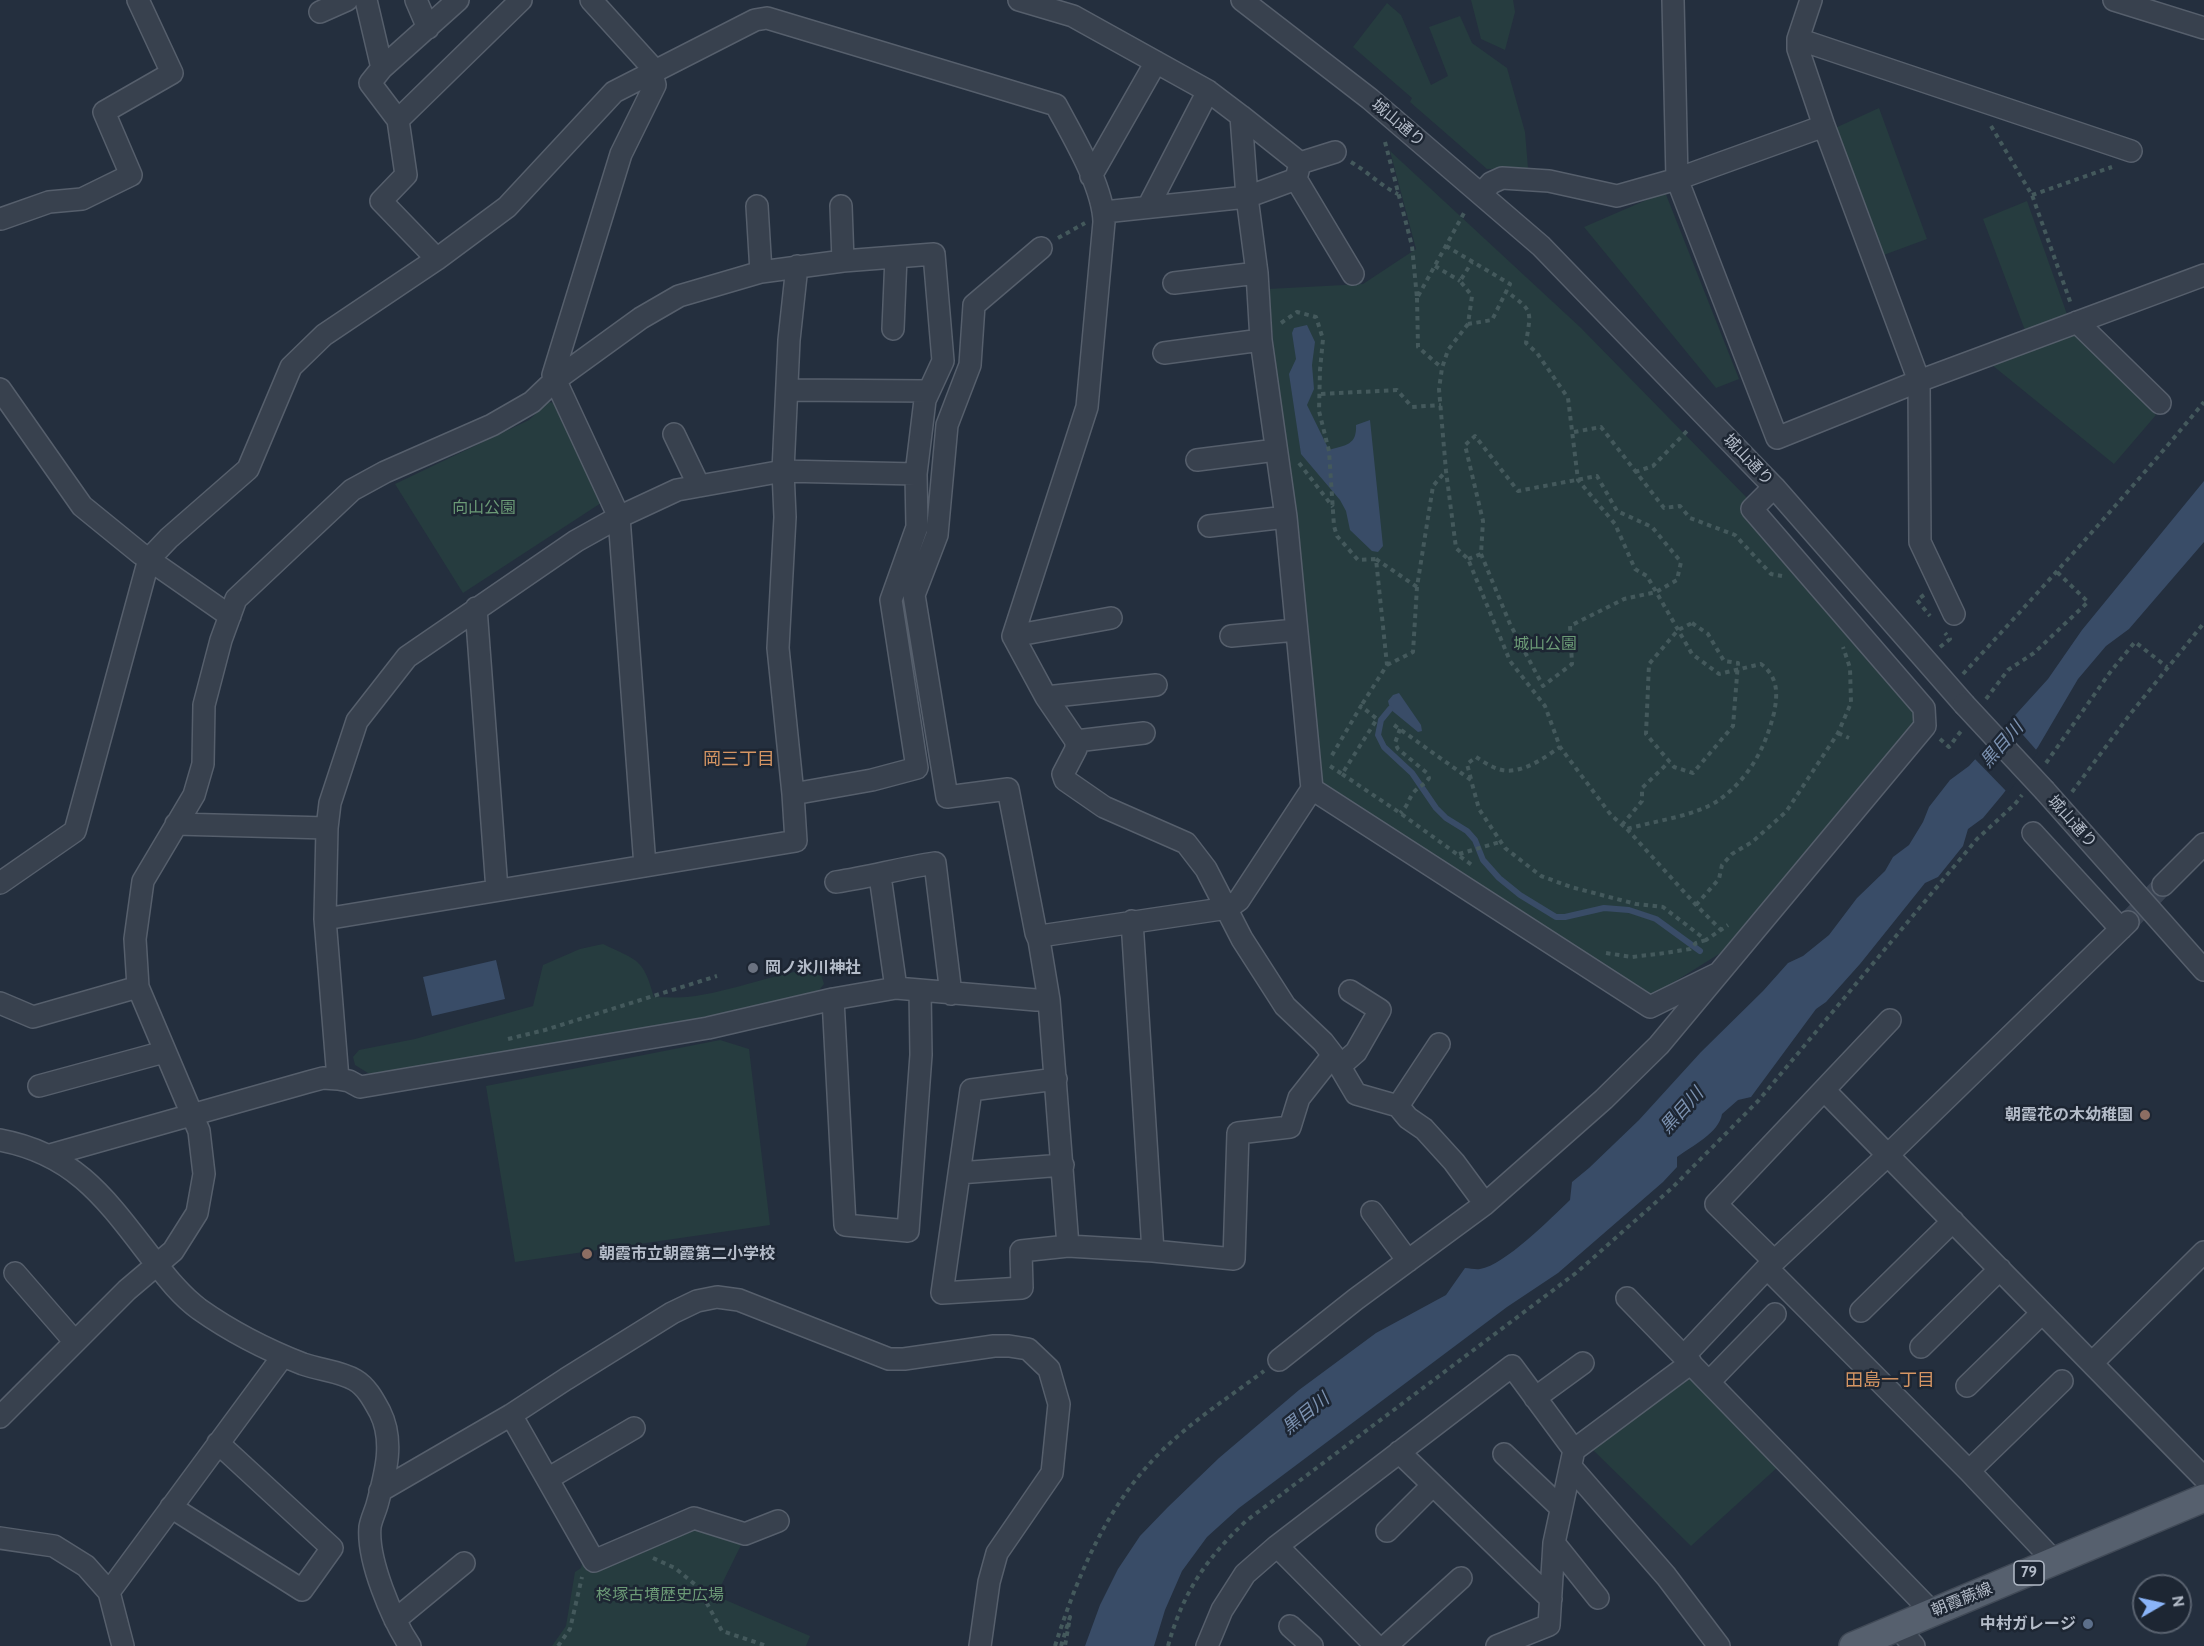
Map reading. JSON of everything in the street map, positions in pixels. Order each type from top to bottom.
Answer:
[{"type":"main road","name":"朝霞蕨線","points":[[1853,1646],[1906,1637],[1932,1612],[2204,1498]]},
{"type":"street","points":[[0,218],[50,202],[82,199],[130,175],[104,112],[172,73],[138,0]]},
{"type":"street","points":[[320,12],[347,0]]},
{"type":"street","points":[[366,0],[382,68]]},
{"type":"street","points":[[416,0],[428,28]]},
{"type":"street","points":[[437,259],[381,201],[406,175],[398,120],[370,83],[382,68],[458,0]]},
{"type":"street","points":[[398,120],[521,0]]},
{"type":"street","points":[[591,0],[650,65],[655,85],[621,154],[553,375],[619,517],[645,866]]},
{"type":"street","points":[[1019,0],[1073,16],[1208,91],[1241,116],[1298,171],[1353,274]]},
{"type":"street","name":"城山通り","points":[[1242,0],[1370,99],[1541,246],[1774,487],[1973,704],[2037,789],[2204,970]]},
{"type":"street","points":[[1673,0],[1677,179],[1777,438],[1919,381],[2204,275]]},
{"type":"street","points":[[1811,0],[1798,39],[1798,49],[1824,126],[1919,381],[1920,542],[1954,614]]},
{"type":"street","points":[[2114,0],[2204,28]]},
{"type":"street","points":[[0,884],[75,831],[149,559],[169,538],[248,469],[291,367],[324,335],[437,259],[507,207],[614,92],[652,74],[761,9],[767,18],[1056,105],[1086,160],[1104,212],[1087,407],[1013,636],[1046,697],[1076,741],[1076,749],[1064,774],[1065,780],[1104,807],[1186,843],[1206,869],[1242,939],[1285,1006],[1323,1042],[1337,1060],[1356,1094],[1398,1106],[1408,1118],[1424,1129],[1485,1204]]},
{"type":"street","points":[[1798,39],[2131,151]]},
{"type":"street","points":[[1091,176],[1156,62]]},
{"type":"street","points":[[1148,207],[1208,91]]},
{"type":"street","points":[[1039,940],[1047,935],[1228,908],[1239,900],[1312,789],[1286,517],[1285,453],[1261,340],[1257,273],[1241,116]]},
{"type":"street","points":[[1482,194],[1491,183],[1502,178],[1550,181],[1617,196],[1677,179],[1824,126]]},
{"type":"street","points":[[1104,212],[1248,197],[1335,152]]},
{"type":"street","points":[[757,206],[760,272]]},
{"type":"street","points":[[841,206],[843,261]]},
{"type":"street","points":[[1041,248],[974,305],[970,365],[947,425],[937,535],[914,595],[946,796],[1008,789],[1049,1000],[1068,1246]]},
{"type":"street","points":[[0,1417],[133,1284],[173,1251],[197,1213],[204,1174],[199,1131],[138,987],[135,939],[143,881],[194,795],[203,764],[204,705],[236,599],[352,490],[385,472],[492,425],[532,402],[554,381],[641,318],[679,296],[760,272],[843,261],[934,254],[943,361],[925,400],[916,474],[917,527],[891,600],[917,768],[872,780],[794,794]]},
{"type":"street","points":[[893,329],[896,257]]},
{"type":"street","points":[[325,919],[796,841],[794,794],[778,648],[785,517],[783,471],[789,340],[797,266]]},
{"type":"street","points":[[1174,284],[1257,273]]},
{"type":"street","points":[[2078,322],[2160,404]]},
{"type":"street","points":[[1164,353],[1261,340]]},
{"type":"street","points":[[0,389],[82,506],[149,559],[230,616]]},
{"type":"street","points":[[788,390],[929,391]]},
{"type":"street","points":[[674,434],[699,486]]},
{"type":"street","points":[[1197,460],[1285,453]]},
{"type":"street","points":[[338,1079],[325,919],[327,828],[330,803],[357,721],[407,657],[576,541],[619,517],[677,490],[783,471],[916,474]]},
{"type":"street","points":[[1279,1360],[1408,1260],[1485,1204],[1604,1099],[1651,1052],[1795,884],[1925,726],[1924,708],[1752,509],[1774,487]]},
{"type":"street","points":[[1209,526],[1286,517]]},
{"type":"street","points":[[476,609],[497,890]]},
{"type":"street","points":[[1013,636],[1111,618]]},
{"type":"street","points":[[1231,636],[1296,630]]},
{"type":"street","points":[[1046,697],[1156,685]]},
{"type":"street","points":[[1076,741],[1144,733]]},
{"type":"street","points":[[1312,789],[1650,1007],[1717,974]]},
{"type":"street","points":[[176,824],[327,828]]},
{"type":"street","points":[[1497,1646],[1549,1625],[1554,1543],[1573,1458],[1688,1360],[1770,1264],[1888,1155],[2124,926],[2033,833]]},
{"type":"street","points":[[2163,885],[2204,844]]},
{"type":"street","points":[[836,882],[880,876],[894,870],[935,863],[951,994]]},
{"type":"street","points":[[880,876],[896,988]]},
{"type":"street","points":[[1132,921],[1153,1251]]},
{"type":"street","points":[[0,1003],[33,1017],[138,987]]},
{"type":"street","points":[[50,1155],[323,1078],[349,1081],[360,1087],[708,1028],[833,999],[896,988],[1049,1000]]},
{"type":"street","points":[[833,999],[845,1225],[908,1230],[921,1055],[920,990]]},
{"type":"street","points":[[1056,1079],[971,1090],[942,1293],[1022,1288],[1020,1251],[1068,1246],[1234,1259],[1238,1133],[1290,1127],[1299,1098],[1337,1060],[1356,1052],[1380,1010],[1350,991]]},
{"type":"street","points":[[1890,1020],[1716,1204],[1770,1264],[2055,1562]]},
{"type":"street","points":[[1398,1106],[1439,1044]]},
{"type":"street","points":[[39,1086],[164,1052]]},
{"type":"street","points":[[1824,1090],[2204,1478]]},
{"type":"street","points":[[0,1140],[50,1155],[75,1172],[110,1204],[182,1296],[202,1311],[283,1356],[356,1381],[367,1390],[381,1414],[388,1437],[387,1463],[370,1527],[374,1560],[395,1620],[410,1646]]},
{"type":"street","points":[[959,1173],[1063,1164]]},
{"type":"street","points":[[1372,1212],[1408,1260]]},
{"type":"street","points":[[1861,1311],[1953,1221]]},
{"type":"street","points":[[2092,1363],[2204,1252]]},
{"type":"street","points":[[1921,1347],[2000,1269]]},
{"type":"street","points":[[15,1273],[75,1342]]},
{"type":"street","points":[[381,1491],[511,1415],[672,1313],[697,1301],[717,1297],[739,1300],[889,1359],[904,1359],[994,1346],[1028,1349],[1049,1369],[1059,1404],[1052,1473],[997,1553],[989,1582],[980,1646]]},
{"type":"street","points":[[1627,1298],[1932,1612]]},
{"type":"street","points":[[1967,1386],[2042,1312]]},
{"type":"street","points":[[1709,1382],[1775,1314]]},
{"type":"street","points":[[109,1592],[283,1356]]},
{"type":"street","points":[[1535,1398],[1583,1363]]},
{"type":"street","points":[[1207,1646],[1222,1610],[1245,1574],[1277,1546],[1512,1366],[1573,1458],[1719,1646]]},
{"type":"street","points":[[1969,1471],[2062,1381]]},
{"type":"street","points":[[511,1415],[549,1478],[594,1561],[694,1518],[745,1534],[778,1521]]},
{"type":"street","points":[[549,1478],[634,1428]]},
{"type":"street","points":[[171,1507],[302,1590],[332,1548],[219,1443]]},
{"type":"street","points":[[1400,1452],[1551,1599]]},
{"type":"street","points":[[1504,1454],[1561,1508]]},
{"type":"street","points":[[1387,1531],[1433,1485]]},
{"type":"street","points":[[0,1538],[54,1546],[86,1566],[109,1592],[123,1646]]},
{"type":"street","points":[[1554,1543],[1598,1598]]},
{"type":"street","points":[[1277,1546],[1376,1646]]},
{"type":"street","points":[[395,1620],[464,1563]]},
{"type":"street","points":[[1386,1646],[1461,1578]]},
{"type":"street","points":[[1290,1626],[1311,1646]]},
{"type":"path","points":[[1976,99],[2032,195],[2078,322]]},
{"type":"path","points":[[1385,142],[1412,246],[1417,298],[1418,347],[1442,368]]},
{"type":"path","points":[[2032,195],[2120,164],[2131,151]]},
{"type":"path","points":[[1335,152],[1364,170],[1384,188],[1398,194]]},
{"type":"path","points":[[1041,248],[1104,212]]},
{"type":"path","points":[[1417,298],[1464,213]]},
{"type":"path","points":[[1446,246],[1510,284],[1492,320],[1468,324]]},
{"type":"path","points":[[1460,281],[1472,262]]},
{"type":"path","points":[[1435,266],[1460,281],[1472,296],[1468,324],[1448,350],[1442,368],[1440,389],[1446,471],[1456,548],[1468,559],[1510,661],[1545,706],[1560,747],[1611,815],[1627,829],[1721,930]]},
{"type":"path","points":[[1506,291],[1528,308],[1531,315],[1526,343],[1537,353],[1568,398],[1574,432],[1578,480],[1615,524],[1635,569],[1647,576],[1692,654],[1719,674],[1761,664],[1770,671],[1778,695],[1769,732],[1751,770],[1718,800],[1694,811],[1627,829]]},
{"type":"path","points":[[1282,332],[1281,321],[1297,312],[1316,317],[1323,339],[1319,411],[1329,451],[1337,536],[1358,560],[1376,559],[1417,587]]},
{"type":"path","points":[[1320,394],[1396,390],[1413,407],[1442,405]]},
{"type":"path","points":[[1963,675],[2057,572],[2204,402]]},
{"type":"path","points":[[1574,432],[1601,428],[1664,508],[1680,506],[1690,518],[1735,535],[1771,574],[1783,577],[1790,582]]},
{"type":"path","points":[[1635,472],[1653,466],[1689,429]]},
{"type":"path","points":[[1475,436],[1518,491],[1597,476],[1617,511],[1652,527],[1681,562],[1677,580],[1656,592],[1624,599],[1570,626],[1572,664],[1543,686],[1510,624],[1481,554],[1483,520],[1465,445],[1475,436]]},
{"type":"path","points":[[1285,453],[1333,508]]},
{"type":"path","points":[[1446,471],[1433,486],[1417,587],[1413,652],[1387,665],[1327,764],[1474,867]]},
{"type":"path","points":[[1468,559],[1481,554]]},
{"type":"path","points":[[1376,559],[1387,665]]},
{"type":"path","points":[[1973,704],[2008,670],[2034,653],[2088,602],[2057,572]]},
{"type":"path","points":[[1692,623],[1708,634],[1725,661],[1738,663],[1733,726],[1693,773],[1674,767],[1646,734],[1649,664],[1678,630],[1692,623]]},
{"type":"path","points":[[2070,796],[2086,771],[2204,623]]},
{"type":"path","points":[[1696,905],[1719,879],[1722,865],[1732,854],[1752,842],[1786,812],[1838,733],[1851,703],[1850,668],[1841,639]]},
{"type":"path","points":[[2042,769],[2135,642],[2167,667]]},
{"type":"path","points":[[1342,774],[1377,719],[1361,706]]},
{"type":"path","points":[[1394,725],[1471,780]]},
{"type":"path","points":[[1400,729],[1395,743],[1398,749],[1427,773],[1429,778],[1412,794],[1409,805],[1400,813]]},
{"type":"path","points":[[1949,747],[1962,729]]},
{"type":"path","points":[[1838,733],[1849,738]]},
{"type":"path","points":[[1560,747],[1541,760],[1520,768],[1504,770],[1476,757],[1467,764],[1479,809],[1500,842],[1541,876],[1571,887],[1636,904],[1663,907],[1706,940]]},
{"type":"path","points":[[1622,825],[1642,801],[1642,788],[1669,762]]},
{"type":"path","points":[[1168,1646],[1186,1594],[1230,1537],[1246,1521],[1576,1273],[1672,1188],[1759,1100],[1977,839],[2015,804],[2037,789]]},
{"type":"path","points":[[1458,854],[1500,842]]},
{"type":"path","points":[[1597,948],[1606,954],[1632,957],[1690,949],[1696,943],[1706,940],[1728,925]]},
{"type":"path","points":[[500,1041],[545,1030],[717,976]]},
{"type":"path","points":[[1055,1646],[1085,1564],[1107,1521],[1127,1490],[1159,1454],[1183,1432],[1279,1360]]},
{"type":"path","points":[[640,1542],[645,1554],[675,1568],[698,1587],[722,1631],[768,1646]]},
{"type":"path","points":[[558,1646],[570,1629],[583,1573]]},
{"type":"path","points":[[1063,1646],[1070,1617],[1063,1646]]},
{"type":"green space","points":[[1471,0],[1513,0],[1515,12],[1505,50],[1481,39]]},
{"type":"green space","points":[[1387,3],[1401,15],[1431,85],[1448,76],[1429,27],[1460,16],[1472,43],[1507,68],[1525,132],[1528,168],[1487,169],[1410,102],[1412,98],[1353,47]]},
{"type":"green space","points":[[1879,108],[1927,239],[1881,256],[1833,129]]},
{"type":"green space","name":"城山公園","points":[[1390,151],[1581,328],[1749,500],[1919,709],[1919,726],[1727,949],[1650,997],[1317,782],[1268,289],[1363,284],[1416,249]]},
{"type":"green space","points":[[1665,192],[1739,379],[1716,388],[1584,227]]},
{"type":"green space","points":[[2027,201],[2069,320],[2026,333],[1983,219]]},
{"type":"green space","points":[[2074,333],[2156,415],[2114,464],[1992,365]]},
{"type":"green space","name":"向山公園","points":[[548,402],[555,403],[601,503],[463,593],[395,484],[529,420]]},
{"type":"green space","points":[[603,944],[638,962],[646,975],[654,997],[704,995],[802,970],[819,968],[824,984],[816,994],[712,1017],[380,1074],[368,1073],[355,1065],[353,1057],[359,1050],[415,1039],[533,1006],[543,965],[580,949]]},
{"type":"green space","points":[[720,1040],[749,1049],[770,1225],[515,1262],[486,1086]]},
{"type":"green space","points":[[1691,1378],[1780,1465],[1691,1546],[1591,1448]]},
{"type":"green space","name":"柊塚古墳歴史広場","points":[[693,1525],[743,1541],[716,1596],[810,1636],[806,1646],[552,1646],[566,1626],[575,1572],[581,1568],[584,1554]]},
{"type":"water","points":[[1307,325],[1315,342],[1312,365],[1314,389],[1307,405],[1329,450],[1349,443],[1355,437],[1356,425],[1370,420],[1383,546],[1378,552],[1372,551],[1350,530],[1346,511],[1340,500],[1301,454],[1289,374],[1296,359],[1292,333],[1294,328]]},
{"type":"water","name":"黒目川","points":[[2204,481],[2204,542],[2129,629],[2106,646],[2078,679],[2038,747],[1983,818],[1968,829],[1963,846],[1938,877],[1925,883],[1860,964],[1826,1002],[1816,1009],[1751,1097],[1738,1100],[1722,1114],[1720,1121],[1710,1133],[1677,1157],[1677,1167],[1663,1182],[1558,1273],[1507,1307],[1239,1508],[1207,1537],[1182,1571],[1165,1610],[1154,1646],[1085,1646],[1100,1605],[1118,1569],[1140,1536],[1219,1458],[1299,1390],[1376,1333],[1446,1295],[1465,1268],[1478,1269],[1490,1266],[1527,1240],[1570,1200],[1572,1182],[1639,1120],[1701,1052],[1788,963],[1803,956],[1829,935],[1857,898],[1885,871],[1893,857],[1909,845],[1929,807],[1950,780],[1969,766],[2048,679],[2082,630]]},
{"type":"water","points":[[1399,693],[1421,725],[1422,731],[1418,732],[1390,709],[1388,701],[1393,695]]},
{"type":"water","points":[[496,960],[505,999],[432,1016],[423,977]]},
{"type":"pier","points":[[2009,719],[2038,752],[2008,793],[1973,757]]},
{"type":"waterway","points":[[1390,709],[1381,720],[1378,735],[1384,747],[1412,773],[1436,808],[1446,818],[1467,831],[1475,840],[1483,860],[1499,878],[1520,895],[1556,917],[1604,908],[1629,910],[1656,919],[1700,951]]},
{"type":"tunnel","points":[[2128,922],[2163,885]]},
{"type":"place","name":"岡ノ氷川神社","points":[[753,968]]},
{"type":"place","name":"朝霞花の木幼稚園","points":[[2145,1115]]},
{"type":"place","name":"朝霞市立朝霞第二小学校","points":[[587,1254]]},
{"type":"place","name":"中村ガレージ","points":[[2088,1624]]},
{"type":"district","name":"岡三丁目","points":[[739,760]]},
{"type":"district","name":"田島一丁目","points":[[1890,1381]]}]
